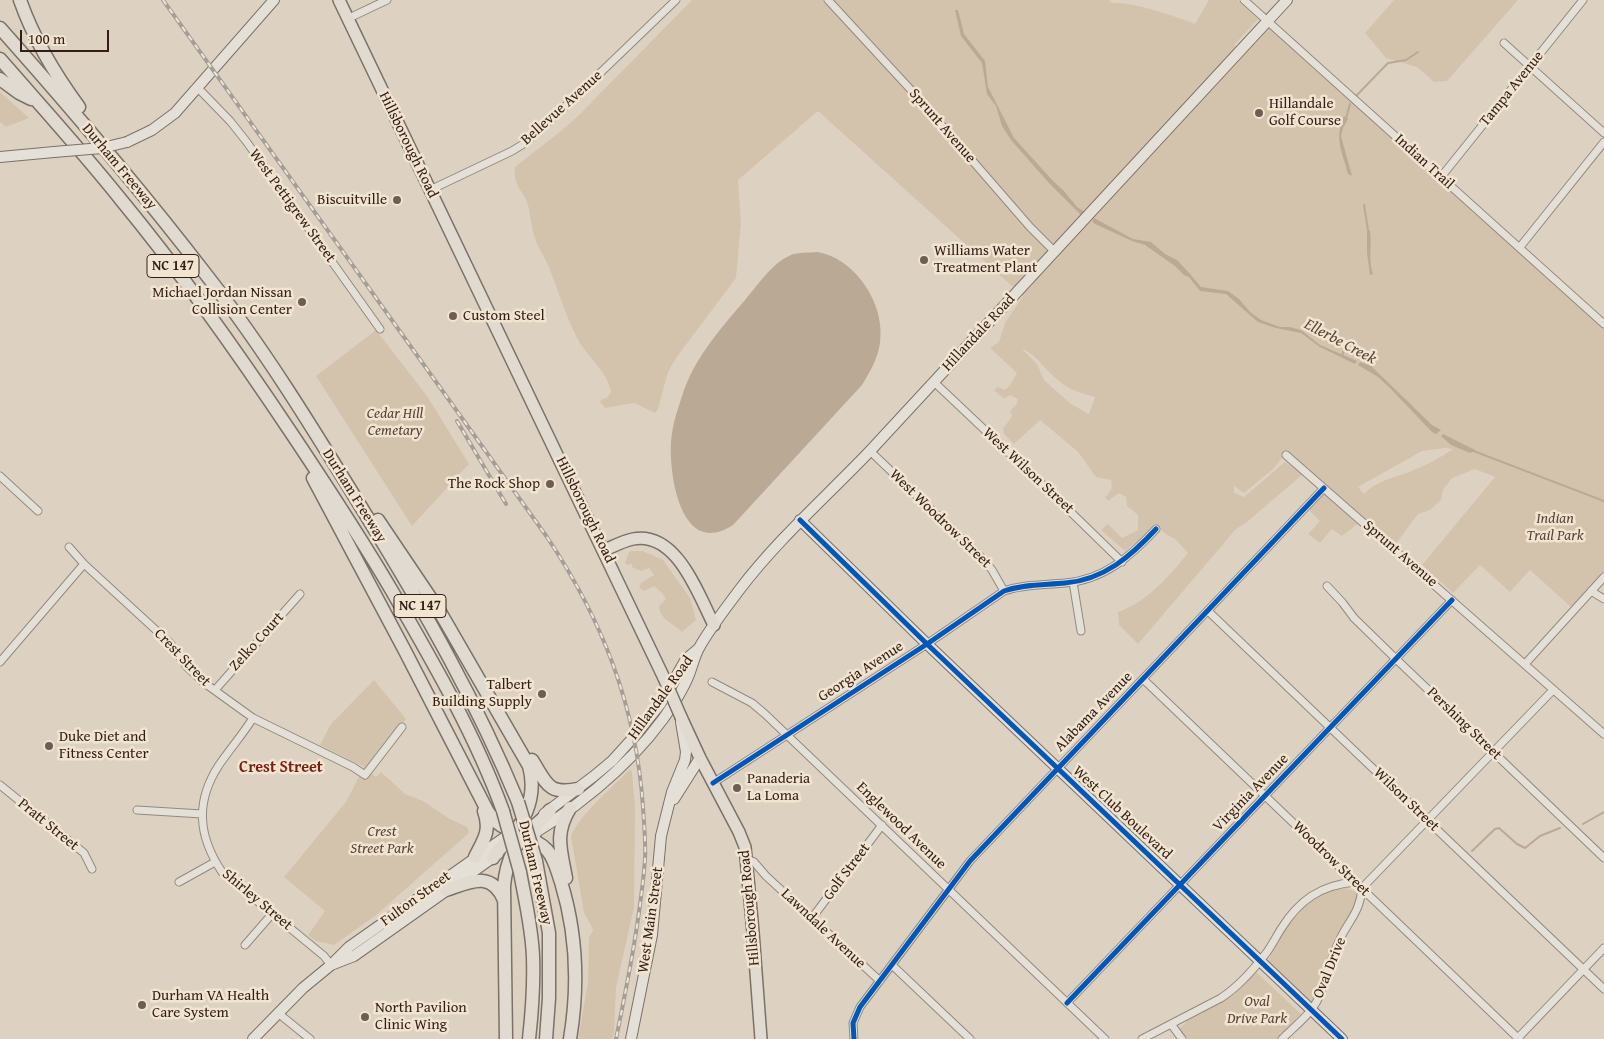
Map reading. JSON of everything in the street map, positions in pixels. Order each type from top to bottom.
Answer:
[{"type":"highway","points":[[20,0],[33,33],[50,66],[136,185]]},
{"type":"highway","name":"Durham Freeway","points":[[0,28],[136,185],[209,278],[306,418],[405,580],[446,653],[486,729],[518,802],[536,861],[549,933],[549,998],[546,1039]]},
{"type":"highway","name":"Durham Freeway","points":[[0,59],[123,202],[168,259],[253,375],[342,509],[402,608],[461,716],[485,766],[503,811],[520,872],[529,919],[533,957],[529,1039]]},
{"type":"highway","points":[[0,78],[19,93],[40,104]]},
{"type":"highway","points":[[306,418],[421,582],[529,766],[533,787],[532,797],[505,872],[506,1039]]},
{"type":"highway","points":[[294,437],[302,461],[388,618],[494,821],[518,836],[538,842],[548,851],[555,864],[574,932],[575,977],[570,1039]]},
{"type":"highway","points":[[507,727],[519,740],[552,789],[566,792],[578,789]]},
{"type":"highway","points":[[475,857],[488,826],[483,808],[484,804]]},
{"type":"highway","points":[[570,808],[561,825],[560,842],[570,902],[570,915]]},
{"type":"highway","points":[[497,855],[496,852],[546,817],[550,810]]},
{"type":"highway","points":[[446,890],[483,880],[501,892],[504,900]]},
{"type":"main road","points":[[0,157],[102,148],[127,142],[145,134],[168,119],[198,88],[274,0]]},
{"type":"main road","name":"Hillsborough Road","points":[[339,0],[604,550],[700,758],[741,836],[747,861],[760,1039]]},
{"type":"main road","name":"Hillandale Road","points":[[518,836],[570,808],[623,766],[641,746],[676,700],[688,678],[699,648],[753,574],[800,520],[870,451],[1287,0]]},
{"type":"main road","name":"West Club Boulevard","points":[[800,520],[927,644],[1342,1039]]},
{"type":"main road","points":[[604,550],[621,542],[636,538],[648,539],[664,545],[681,562],[714,625]]},
{"type":"main road","name":"Hillandale Road","points":[[550,810],[612,761],[660,704],[686,659],[699,648]]},
{"type":"main road","name":"West Main Street","points":[[631,1039],[652,935],[661,836],[672,792],[683,767],[686,752],[681,717]]},
{"type":"main road","name":"West Main Street","points":[[670,802],[676,797],[700,758]]},
{"type":"main road","name":"Fulton Street","points":[[254,1039],[311,981],[349,947],[475,857],[518,836]]},
{"type":"main road","name":"Fulton Street","points":[[331,965],[354,956],[497,855]]},
{"type":"street","points":[[347,19],[388,0]]},
{"type":"street","name":"Bellevue Avenue","points":[[430,190],[525,143],[676,0]]},
{"type":"street","name":"Sprunt Avenue","points":[[828,0],[911,90],[1030,227],[1055,252]]},
{"type":"street","name":"Indian Trail","points":[[1244,0],[1604,324]]},
{"type":"street","name":"Tampa Avenue","points":[[1441,177],[1583,0]]},
{"type":"street","points":[[1504,43],[1604,133]]},
{"type":"street","name":"West Pettigrew Street","points":[[198,88],[230,121],[246,141],[380,328]]},
{"type":"street","points":[[1520,247],[1604,142]]},
{"type":"street","name":"West Wilson Street","points":[[934,382],[1122,562]]},
{"type":"street","name":"West Woodrow Street","points":[[870,451],[984,560],[1004,591]]},
{"type":"street","name":"Sprunt Avenue","points":[[1286,455],[1604,734]]},
{"type":"street","points":[[0,476],[38,511]]},
{"type":"street","name":"Alabama Avenue","points":[[854,1039],[853,1023],[856,1014],[970,861],[1324,488]]},
{"type":"street","name":"Georgia Avenue","points":[[713,784],[927,644],[1004,591],[1016,587],[1073,582],[1106,572],[1122,562],[1156,529]]},
{"type":"street","name":"Crest Street","points":[[69,547],[84,564],[170,643],[193,673],[253,718],[365,775],[402,727]]},
{"type":"street","points":[[0,662],[84,564]]},
{"type":"street","points":[[1525,664],[1604,577]]},
{"type":"street","points":[[1073,582],[1081,631]]},
{"type":"street","name":"Pershing Street","points":[[1327,586],[1354,618],[1604,858]]},
{"type":"street","points":[[1591,591],[1604,599]]},
{"type":"street","name":"Zelko Court","points":[[214,690],[300,594]]},
{"type":"street","name":"Virginia Avenue","points":[[1067,1004],[1452,600]]},
{"type":"street","name":"Wilson Street","points":[[1208,611],[1604,989]]},
{"type":"street","name":"Woodrow Street","points":[[1143,679],[1518,1039]]},
{"type":"street","name":"Englewood Avenue","points":[[712,682],[752,703],[1105,1039]]},
{"type":"street","points":[[1362,888],[1553,690]]},
{"type":"street","name":"Shirley Street","points":[[253,718],[214,774],[205,793],[202,814],[205,839],[215,862],[222,872],[324,956],[331,965]]},
{"type":"street","name":"Pratt Street","points":[[0,785],[84,854],[92,869]]},
{"type":"street","points":[[137,810],[202,814]]},
{"type":"street","name":"Golf Street","points":[[812,918],[882,825]]},
{"type":"street","name":"Lawndale Avenue","points":[[747,861],[766,876],[880,981]]},
{"type":"street","points":[[179,882],[215,862]]},
{"type":"street","points":[[1142,1039],[1232,991],[1267,952],[1293,913],[1314,893],[1332,886],[1355,882]]},
{"type":"street","name":"Oval Drive","points":[[1282,1039],[1311,1010],[1318,1000],[1341,936],[1358,910],[1362,888]]},
{"type":"street","points":[[245,945],[272,914]]},
{"type":"street","points":[[1518,1039],[1604,948]]},
{"type":"street","points":[[892,965],[970,1039]]},
{"type":"street","points":[[278,1013],[310,1039]]},
{"type":"street","points":[[1171,1024],[1182,1039]]},
{"type":"green space","name":"Hillandale Golf Course","points":[[692,0],[1109,0],[1112,3],[1129,4],[1153,10],[1195,24],[1209,0],[1237,0],[1258,19],[1235,44],[1234,57],[1268,25],[1604,328],[1604,572],[1572,608],[1530,570],[1510,592],[1480,565],[1453,593],[1422,565],[1495,477],[1475,469],[1452,478],[1443,490],[1441,500],[1430,510],[1418,514],[1395,545],[1287,452],[1273,469],[1244,493],[1234,486],[1234,493],[1244,497],[1285,462],[1304,473],[1247,522],[1236,529],[1138,644],[1119,625],[1118,612],[1138,602],[1156,588],[1188,553],[1175,539],[1156,526],[1125,551],[1101,530],[1108,524],[1122,538],[1138,530],[1138,515],[1127,506],[1126,497],[1119,493],[1108,501],[1105,497],[1111,490],[1111,480],[1096,477],[1078,452],[1040,420],[1014,444],[1004,434],[1003,429],[1012,416],[1010,411],[1016,405],[1018,399],[1010,395],[1004,399],[994,390],[998,387],[1005,390],[1017,373],[990,348],[999,342],[1005,323],[1023,296],[818,111],[738,180],[741,222],[736,278],[676,358],[668,372],[658,409],[655,413],[634,403],[605,408],[600,402],[602,399],[607,398],[611,392],[609,384],[601,370],[581,345],[573,330],[549,267],[536,241],[529,209],[517,185],[515,174],[515,167],[579,115]],"holes":[[[1022,349],[1037,359],[1064,385],[1095,397],[1089,414],[1071,404],[1044,380],[1037,364]],[[1445,448],[1453,449],[1419,468],[1378,483],[1364,494],[1358,487],[1422,451]]]},
{"type":"green space","points":[[1394,0],[1518,0],[1447,81],[1434,82],[1417,67],[1386,58],[1365,33]]},
{"type":"green space","points":[[0,92],[29,118],[6,127],[0,122]]},
{"type":"green space","name":"Cedar Hill Cemetary","points":[[376,330],[427,396],[469,464],[412,526],[316,376]]},
{"type":"green space","points":[[1325,492],[1360,522],[1342,536],[1332,529],[1320,543],[1308,534],[1320,521],[1309,510]]},
{"type":"green space","points":[[631,551],[643,551],[663,560],[690,598],[696,620],[682,632],[661,614],[659,606],[666,599],[662,593],[654,586],[644,591],[639,587],[641,583],[654,575],[649,568],[641,571],[632,567],[632,564],[627,565],[625,563]]},
{"type":"green space","name":"Crest Street Park","points":[[374,680],[406,719],[366,769],[376,777],[381,772],[405,794],[423,801],[450,819],[467,827],[469,833],[375,916],[334,945],[316,941],[308,935],[325,911],[284,877],[346,802],[364,767],[320,745],[331,724]]},
{"type":"green space","points":[[630,769],[632,772],[635,808],[634,907],[616,988],[614,1033],[612,1039],[578,1039],[588,982],[589,937],[593,931],[584,913],[571,836],[581,819]]},
{"type":"green space","name":"Oval Drive Park","points":[[1343,887],[1356,892],[1356,905],[1334,945],[1311,1002],[1268,961],[1281,937],[1297,915],[1318,898],[1330,891]]},
{"type":"green space","name":"Oval Drive Park","points":[[1255,971],[1301,1014],[1279,1039],[1188,1039],[1179,1029],[1190,1018],[1234,995]]},
{"type":"shaded area","points":[[955,10],[958,10],[964,34],[985,61],[988,87],[1014,138],[1077,207],[1085,212],[1082,216],[1048,182],[1011,140],[1002,126],[996,106],[987,94],[982,63],[961,36]]},
{"type":"shaded area","points":[[1344,116],[1348,119],[1341,136],[1352,176],[1348,174],[1339,139]]},
{"type":"shaded area","points":[[1094,218],[1133,239],[1151,242],[1165,254],[1177,260],[1201,287],[1228,291],[1261,320],[1280,327],[1301,330],[1320,345],[1357,361],[1355,364],[1320,347],[1301,333],[1258,322],[1226,294],[1200,291],[1189,277],[1145,245],[1095,224],[1092,221]]},
{"type":"shaded area","points":[[1367,229],[1370,231],[1373,274],[1370,275],[1367,253]]},
{"type":"shaded area","points":[[817,252],[831,256],[844,263],[865,285],[873,299],[881,328],[876,359],[862,385],[733,525],[715,533],[701,531],[690,522],[682,509],[676,492],[671,456],[671,442],[676,415],[689,377],[710,342],[760,281],[778,263],[791,255]]},
{"type":"shaded area","points":[[1360,362],[1371,366],[1432,425],[1441,430],[1436,434],[1432,432],[1378,377],[1358,365]]},
{"type":"shaded area","points":[[1443,434],[1475,450],[1470,453],[1451,445],[1441,436]]},
{"type":"waterway","points":[[1356,96],[1388,63],[1406,60],[1418,52]]},
{"type":"waterway","points":[[1346,119],[1350,104]]},
{"type":"waterway","points":[[1364,205],[1368,230]]},
{"type":"waterway","points":[[1342,356],[1346,343]]},
{"type":"waterway","name":"Ellerbe Creek","points":[[1471,450],[1604,501]]},
{"type":"waterway","points":[[1583,824],[1604,812]]},
{"type":"waterway","points":[[1472,851],[1495,829],[1499,828],[1517,844],[1525,848],[1540,836],[1560,828]]},
{"type":"railway","points":[[163,0],[547,537],[585,600],[600,633],[624,699],[633,734],[639,770],[645,841],[643,882],[637,927],[616,1039]]},
{"type":"railway","points":[[457,421],[506,504]]},
{"type":"cycle path","points":[[854,1039],[853,1023],[860,1007],[970,861],[1324,488]]},
{"type":"cycle path","points":[[800,520],[927,644],[1342,1039]]},
{"type":"cycle path","points":[[713,783],[927,644],[1004,591],[1027,586],[1079,581],[1092,577],[1104,572],[1127,557],[1156,529]]},
{"type":"cycle path","points":[[1067,1003],[1452,600]]},
{"type":"place","name":"Hillandale Golf Course","points":[[1259,113]]},
{"type":"place","name":"Biscuitville","points":[[397,200]]},
{"type":"place","name":"Williams Water Treatment Plant","points":[[924,260]]},
{"type":"place","name":"Michael Jordan Nissan Collision Center","points":[[302,302]]},
{"type":"place","name":"Custom Steel","points":[[453,316]]},
{"type":"place","name":"The Rock Shop","points":[[550,484]]},
{"type":"place","name":"Talbert Building Supply","points":[[542,694]]},
{"type":"place","name":"Duke Diet and Fitness Center","points":[[49,746]]},
{"type":"place","name":"Panaderia La Loma","points":[[737,788]]},
{"type":"place","name":"Durham VA Health Care System","points":[[142,1005]]},
{"type":"place","name":"North Pavilion Clinic Wing","points":[[365,1017]]},
{"type":"district","name":"Crest Street","points":[[281,768]]},
{"type":"park label","name":"Indian Trail Park","points":[[1555,528]]}]
